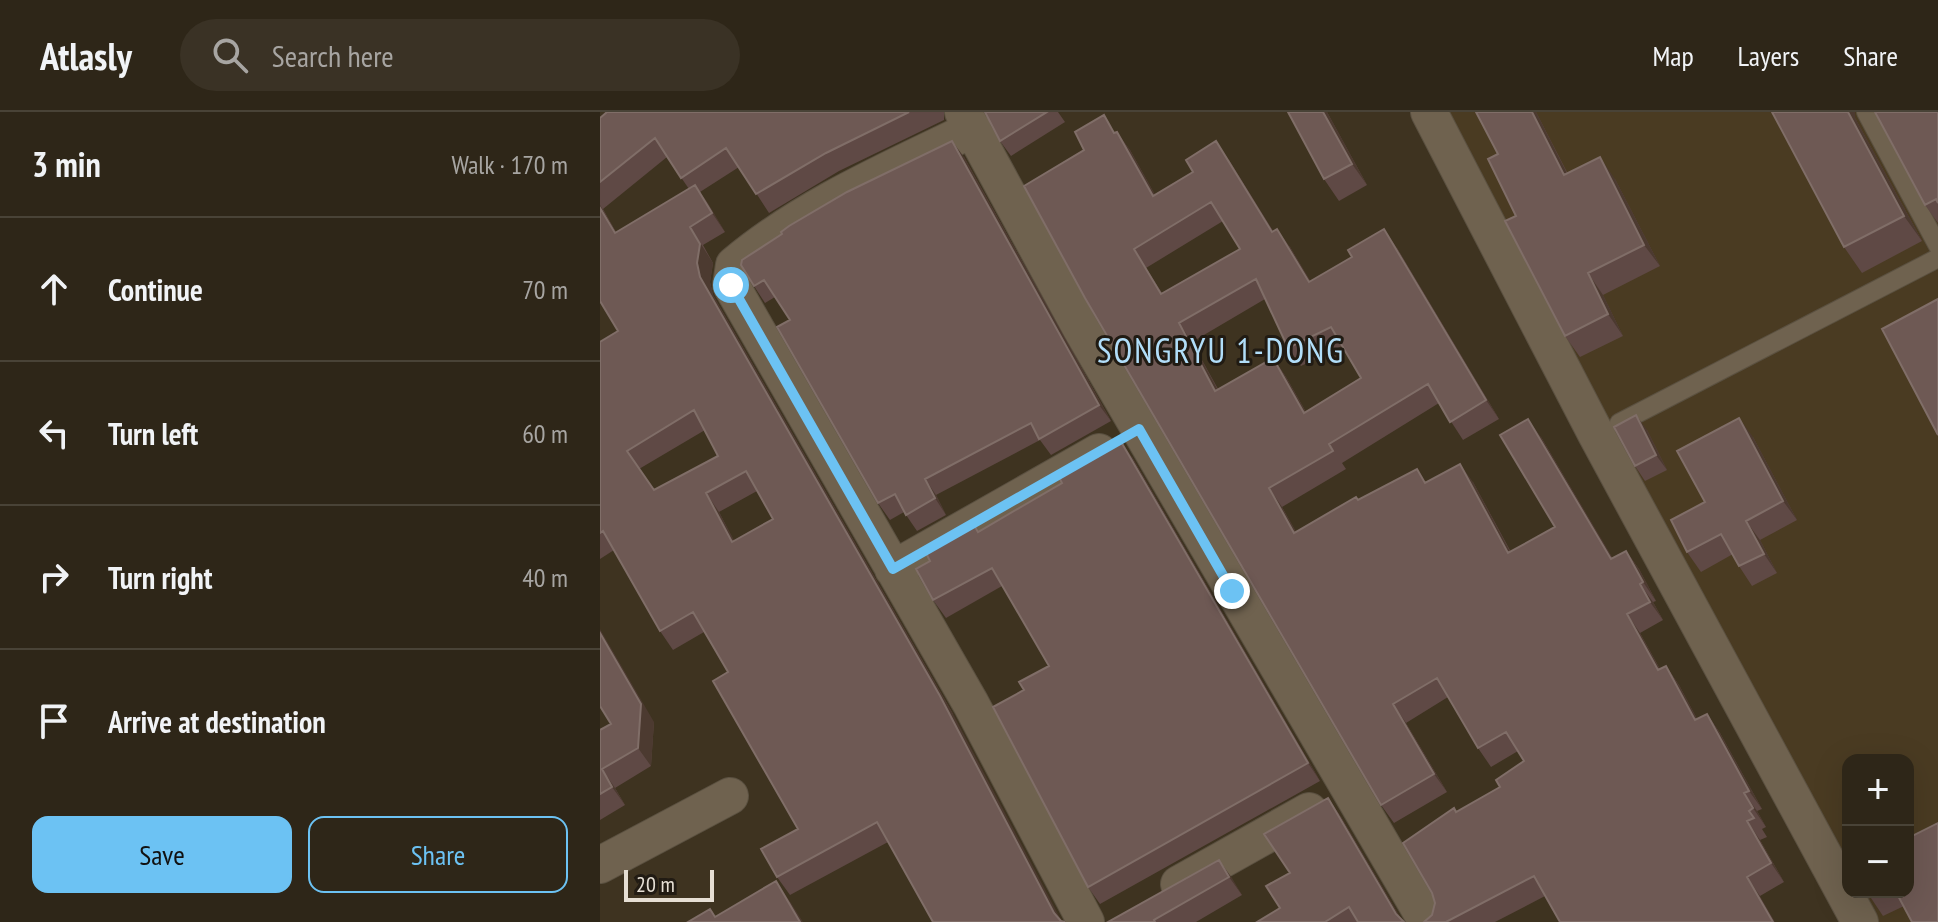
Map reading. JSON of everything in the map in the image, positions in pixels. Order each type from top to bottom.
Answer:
[{"type":"street","points":[[1429,112],[1608,428],[1860,922]]},
{"type":"street","points":[[1086,922],[971,704],[731,285],[734,265],[757,245],[968,121],[1139,429],[1427,922]]},
{"type":"street","points":[[893,569],[1139,429]]},
{"type":"street","points":[[1128,912],[1348,789]]},
{"type":"street","points":[[600,865],[730,796]]},
{"type":"lane","points":[[1866,112],[1938,246]]},
{"type":"lane","points":[[1608,428],[1938,258]]},
{"type":"shaded area","points":[[1448,112],[1938,112],[1938,922],[1878,922],[1864,898],[1914,898],[1914,754],[1842,754],[1842,856],[1617,437]]},
{"type":"building","points":[[607,112],[909,112],[826,153],[756,194],[726,148],[681,178],[655,138],[600,182],[600,118]]},
{"type":"building","points":[[985,112],[1047,112],[1000,141]]},
{"type":"building","points":[[1288,112],[1323,112],[1352,164],[1324,179]]},
{"type":"building","points":[[1476,112],[1532,112],[1564,175],[1600,157],[1644,245],[1588,273],[1608,314],[1565,336],[1505,221],[1516,216],[1488,159],[1498,154]]},
{"type":"building","points":[[1772,112],[1848,112],[1904,216],[1844,247]]},
{"type":"building","points":[[1875,112],[1938,112],[1938,203],[1936,199],[1925,205]]},
{"type":"building","points":[[1104,115],[1153,196],[1193,172],[1186,160],[1216,141],[1272,232],[1277,229],[1309,282],[1352,257],[1348,250],[1384,229],[1486,400],[1450,422],[1428,384],[1329,444],[1333,451],[1269,488],[1294,533],[1356,497],[1358,500],[1417,469],[1425,483],[1460,464],[1508,553],[1555,527],[1500,435],[1528,419],[1611,559],[1626,551],[1650,602],[1627,614],[1658,670],[1666,666],[1695,720],[1707,714],[1749,791],[1744,793],[1753,808],[1749,811],[1754,818],[1747,821],[1771,863],[1747,877],[1773,922],[1560,922],[1534,876],[1446,922],[1424,922],[1432,915],[1435,903],[1403,843],[1454,808],[1456,812],[1500,787],[1496,780],[1524,761],[1506,732],[1478,748],[1437,678],[1393,704],[1434,774],[1381,805],[1085,298],[1024,186],[1084,150],[1075,132]],"holes":[[[1211,202],[1240,249],[1161,294],[1134,249]],[[1256,279],[1288,348],[1331,327],[1361,378],[1304,413],[1273,358],[1215,391],[1179,323]]]},
{"type":"building","points":[[952,141],[1099,405],[1039,439],[1031,423],[925,479],[935,498],[906,515],[895,494],[878,503],[777,327],[790,320],[764,280],[754,286],[741,265],[742,260],[789,226],[847,192]]},
{"type":"building","points":[[695,185],[712,213],[690,227],[700,244],[697,263],[700,277],[940,696],[1054,913],[1065,922],[933,922],[877,822],[777,877],[761,849],[798,829],[713,681],[728,672],[693,612],[660,631],[603,531],[600,533],[600,342],[618,331],[600,301],[600,208],[615,233]],"holes":[[[694,410],[718,456],[654,490],[627,451]],[[746,471],[773,519],[732,542],[706,493]]]},
{"type":"building","points":[[1938,299],[1938,435],[1882,329]]},
{"type":"building","points":[[1636,415],[1656,455],[1635,466],[1614,427]]},
{"type":"building","points":[[1739,418],[1783,501],[1746,521],[1764,554],[1739,566],[1721,534],[1687,552],[1671,520],[1705,502],[1677,451]]},
{"type":"building","points":[[1120,440],[1308,763],[1088,887],[993,707],[1024,690],[1019,682],[1049,666],[992,568],[933,600],[916,569],[930,561],[925,551],[973,523],[978,532],[1062,483],[1058,475]]},
{"type":"building","points":[[600,633],[641,704],[638,748],[602,769],[612,787],[600,794],[600,730],[611,724],[600,706]]},
{"type":"building","points":[[1328,798],[1396,914],[1404,922],[1358,922],[1349,907],[1325,922],[1257,922],[1280,908],[1266,886],[1290,873],[1264,834]]},
{"type":"building","points":[[1938,823],[1938,922],[1912,922],[1899,898],[1914,898],[1914,835]]},
{"type":"building","points":[[1219,860],[1229,877],[1155,922],[1108,922]]},
{"type":"building","points":[[776,881],[800,922],[688,922],[710,909],[715,917]]},
{"type":"district","name":"SONGRYU 1-DONG","points":[[1221,351]]},
{"type":"route","points":[[731,285],[893,569],[1139,429],[1232,591]]}]
